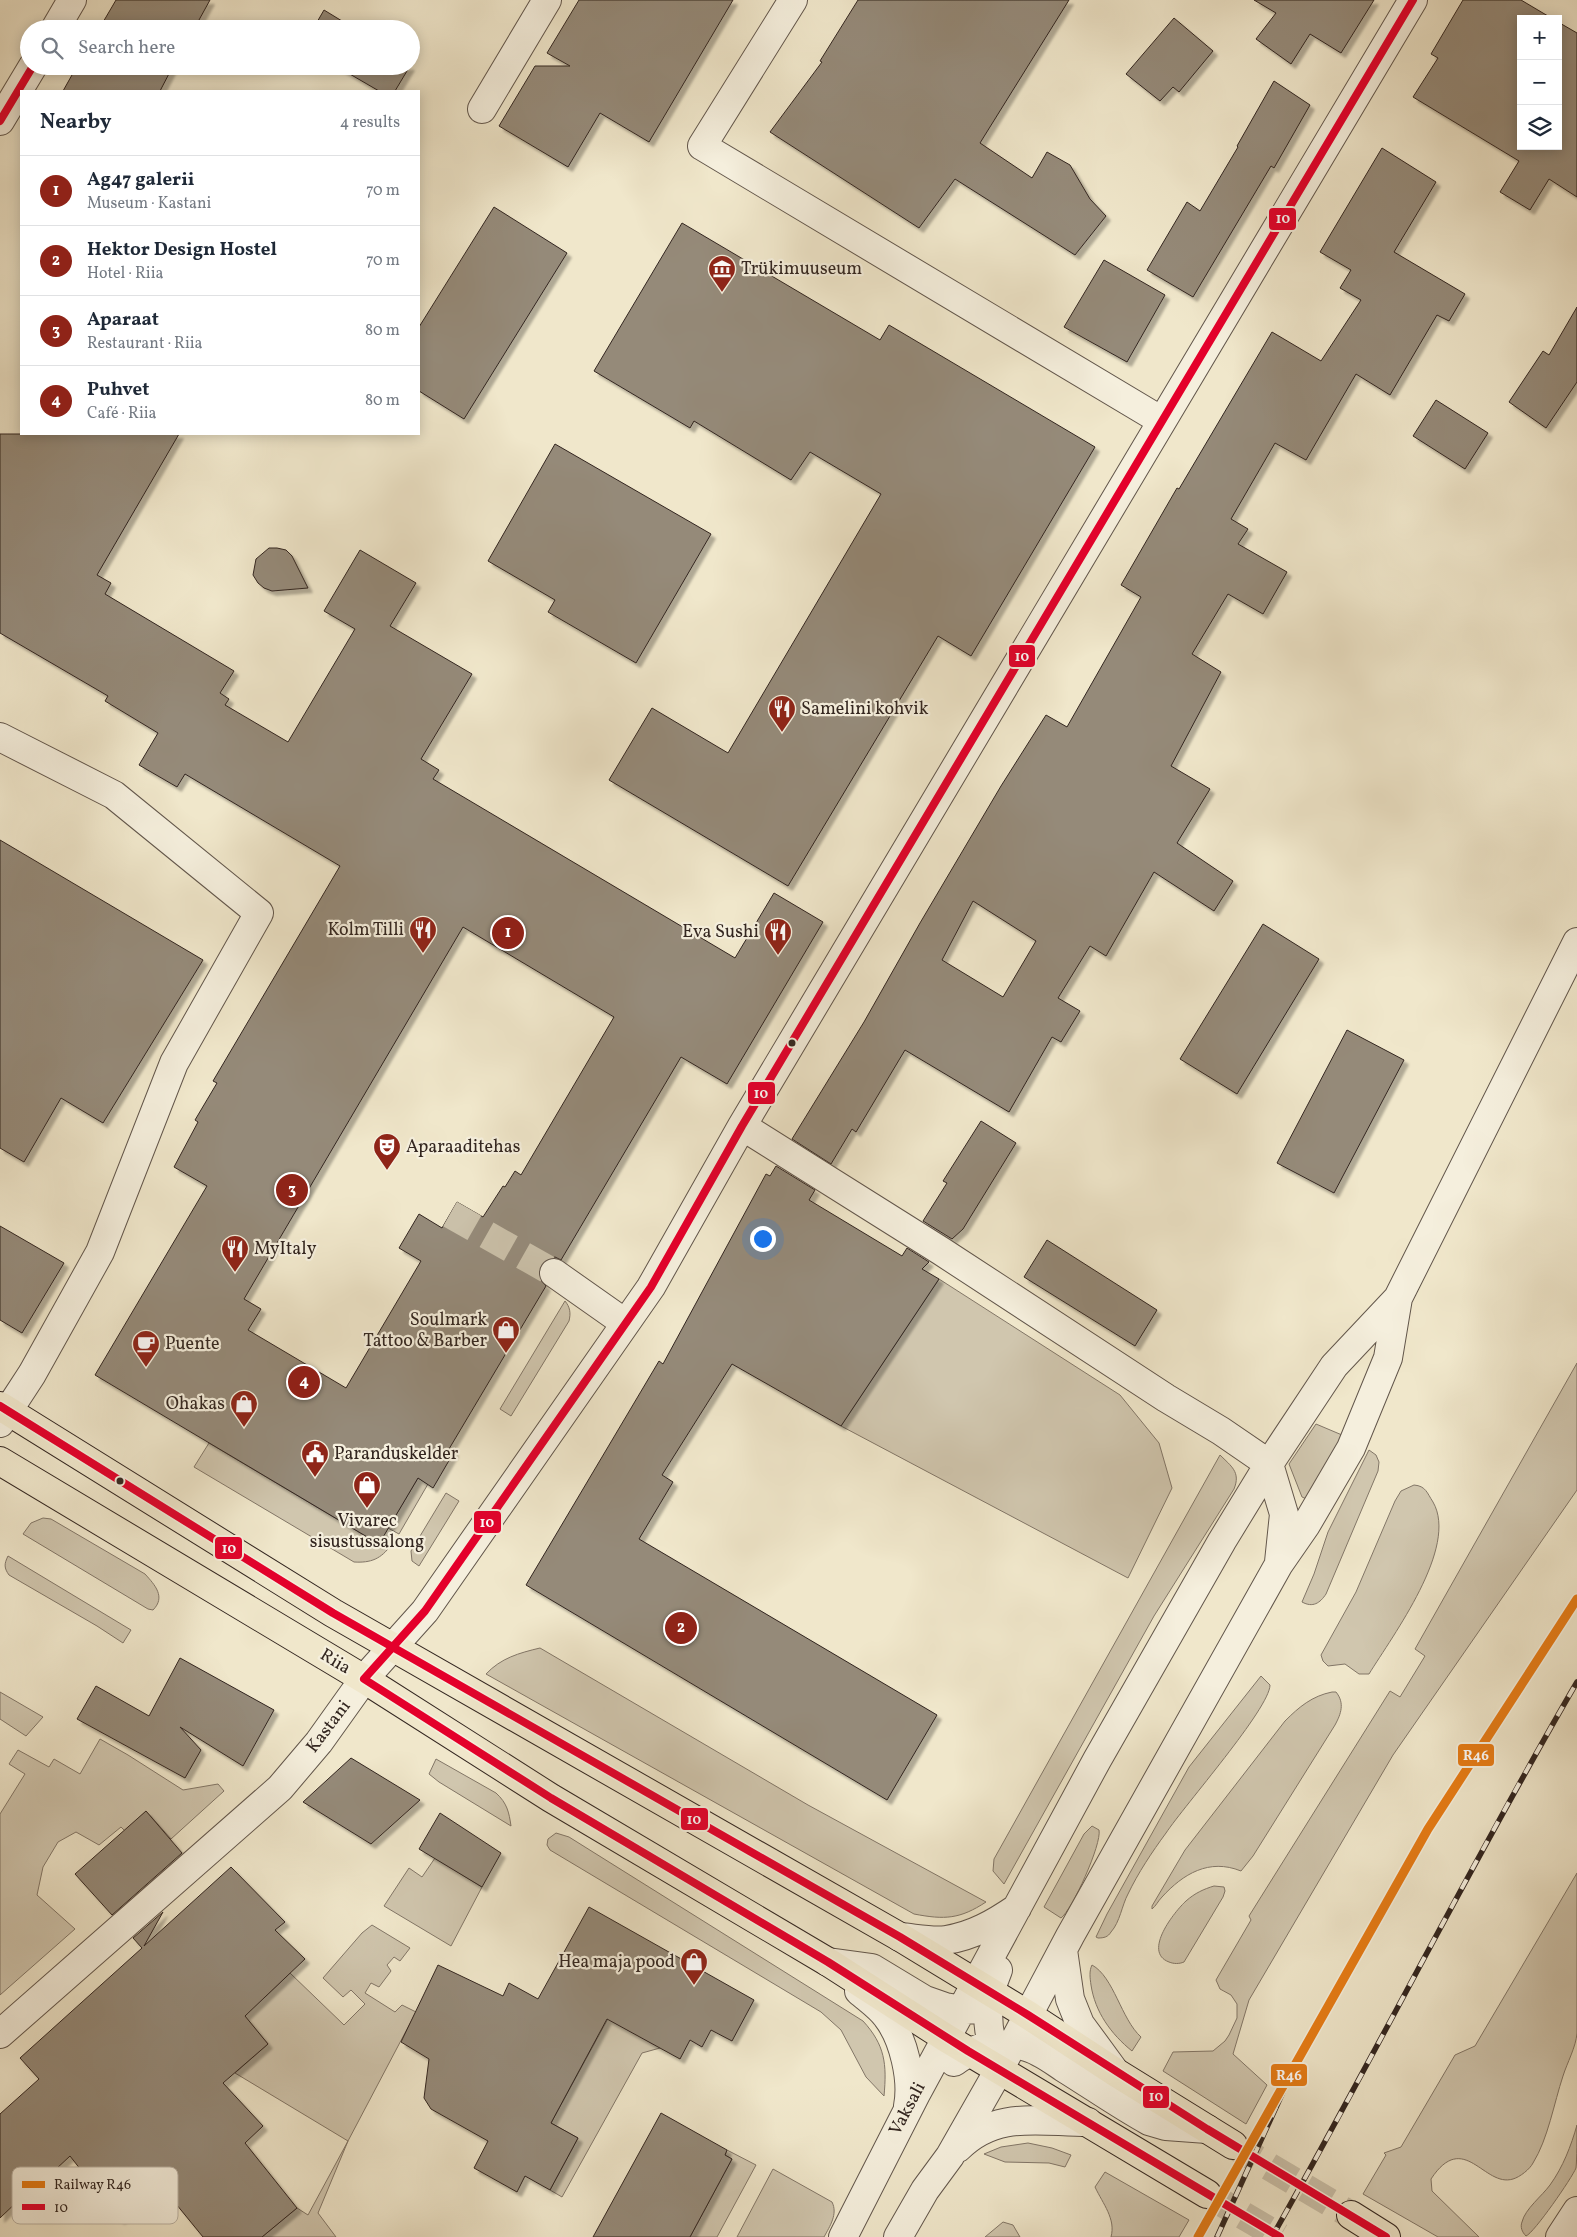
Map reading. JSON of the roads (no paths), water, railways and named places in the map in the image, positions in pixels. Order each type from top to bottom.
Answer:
[{"type":"highway","points":[[3,1413],[394,1647],[900,1937],[980,2000],[1028,2015],[1115,2072],[1233,2145]]},
{"type":"highway","name":"Riia","points":[[0,1461],[364,1679],[552,1798],[985,2053],[1088,2122],[1207,2194]]},
{"type":"highway","points":[[1351,2215],[1386,2237]]},
{"type":"street","points":[[60,20],[72,0]]},
{"type":"street","points":[[482,109],[547,0]]},
{"type":"street","points":[[793,0],[702,146],[1162,421]]},
{"type":"street","name":"Kastani","points":[[0,2034],[280,1788],[319,1742],[364,1679],[425,1611],[626,1323],[651,1287],[742,1126],[1413,0]]},
{"type":"street","points":[[0,121],[27,75]]},
{"type":"street","points":[[0,737],[114,795],[259,914],[174,1062],[100,1252],[32,1374],[3,1413]]},
{"type":"street","points":[[985,2053],[1028,2015],[1279,1564],[1306,1525],[1351,1448],[1388,1358],[1398,1298],[1577,942]]},
{"type":"street","points":[[742,1126],[941,1251],[1166,1398],[1221,1431],[1269,1464],[1284,1514],[1279,1564]]},
{"type":"street","points":[[554,1273],[626,1323]]},
{"type":"street","name":"Vaksali","points":[[898,2237],[925,2190],[950,2156],[985,2053],[980,2000],[1018,1907],[1097,1760],[1222,1541],[1269,1464],[1334,1366],[1398,1298]]},
{"type":"street","points":[[900,1937],[945,1940],[974,1933],[993,1924],[1018,1907]]},
{"type":"street","points":[[828,1962],[872,1968],[924,2000],[945,2007],[980,2000],[1036,1982],[1063,1950]]},
{"type":"street","points":[[1063,1950],[1070,1999],[1080,2024],[1115,2072]]},
{"type":"street","points":[[828,1962],[888,2017],[897,2035],[909,2072],[911,2089],[907,2112]]},
{"type":"street","points":[[980,2000],[985,2053]]},
{"type":"street","points":[[985,2053],[1024,2046],[1045,2056],[1149,2121],[1166,2126],[1207,2129]]},
{"type":"street","name":"Vaksali","points":[[843,2237],[907,2112],[985,2053]]},
{"type":"street","points":[[950,2156],[966,2139],[1002,2122],[1023,2120],[1088,2122]]},
{"type":"street","points":[[1560,2237],[1577,2211]]},
{"type":"tunnel","points":[[450,1214],[554,1273]]},
{"type":"tunnel","points":[[1233,2145],[1351,2215]]},
{"type":"tunnel","points":[[1207,2194],[1280,2237]]},
{"type":"railway","points":[[1272,2237],[1499,1820],[1577,1682]]},
{"type":"railway","points":[[1217,2237],[1298,2059]]},
{"type":"rail line","name":"R46","points":[[1198,2237],[1428,1829],[1577,1599]]},
{"type":"place","name":"Trükimuuseum","points":[[722,293]]},
{"type":"place","name":"Samelini kohvik","points":[[782,733]]},
{"type":"place","name":"Ag47 galerii","points":[[508,933]]},
{"type":"place","name":"Kolm Tilli","points":[[423,954]]},
{"type":"place","name":"Eva Sushi","points":[[778,956]]},
{"type":"place","name":"Aparaaditehas","points":[[387,1171]]},
{"type":"place","name":"Aparaat","points":[[292,1190]]},
{"type":"place","name":"MyItaly","points":[[235,1273]]},
{"type":"place","name":"Soulmark Tattoo & Barber","points":[[506,1354]]},
{"type":"place","name":"Puente","points":[[146,1368]]},
{"type":"place","name":"Puhvet","points":[[304,1382]]},
{"type":"place","name":"Ohakas","points":[[244,1428]]},
{"type":"place","name":"Paranduskelder","points":[[315,1478]]},
{"type":"place","name":"Vivarec sisustussalong","points":[[367,1509]]},
{"type":"place","name":"Hektor Design Hostel","points":[[681,1628]]},
{"type":"place","name":"Hea maja pood","points":[[694,1986]]}]
